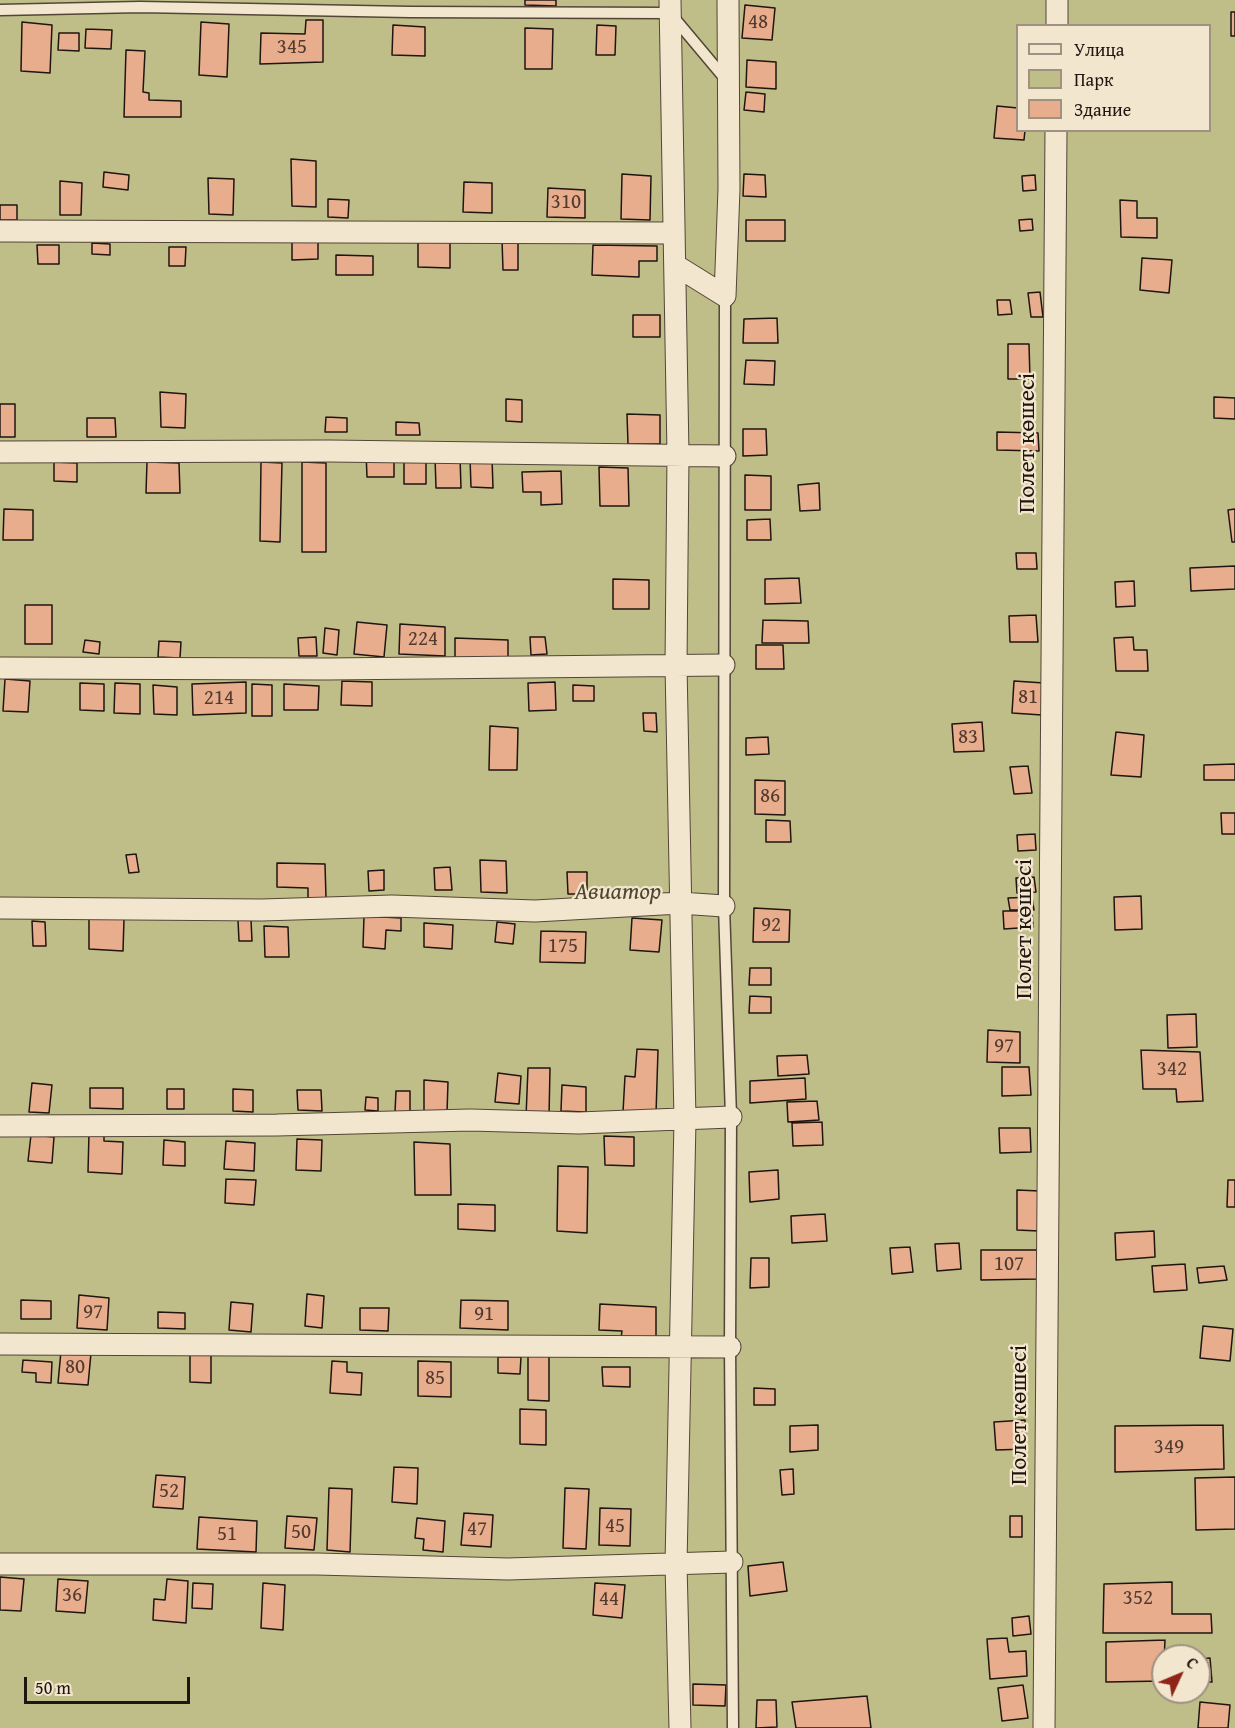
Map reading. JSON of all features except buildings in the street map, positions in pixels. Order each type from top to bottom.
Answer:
[{"type":"street","points":[[675,265],[725,296],[729,189],[728,0]]},
{"type":"street","points":[[1057,0],[1057,24]]},
{"type":"street","points":[[670,7],[678,454],[676,665],[685,1120],[676,1564],[680,1728]]},
{"type":"street","name":"Полет көшесі","points":[[1044,1728],[1056,132]]},
{"type":"street","points":[[0,231],[673,233]]},
{"type":"street","points":[[0,452],[329,451],[725,456]]},
{"type":"street","points":[[0,668],[339,669],[724,665]]},
{"type":"street","points":[[0,908],[262,910],[392,906],[535,912],[680,903],[724,906]]},
{"type":"street","points":[[0,1126],[277,1125],[470,1120],[579,1123],[730,1117]]},
{"type":"street","points":[[0,1344],[730,1347]]},
{"type":"street","points":[[0,1564],[317,1564],[508,1569],[732,1562]]},
{"type":"lane","points":[[0,10],[140,7],[410,12],[670,7],[729,83]]},
{"type":"lane","points":[[725,296],[724,906],[730,1117],[734,1728]]},
{"type":"green space","name":"Авиатор","points":[[0,0],[1235,0],[1235,1728],[0,1728]]}]
